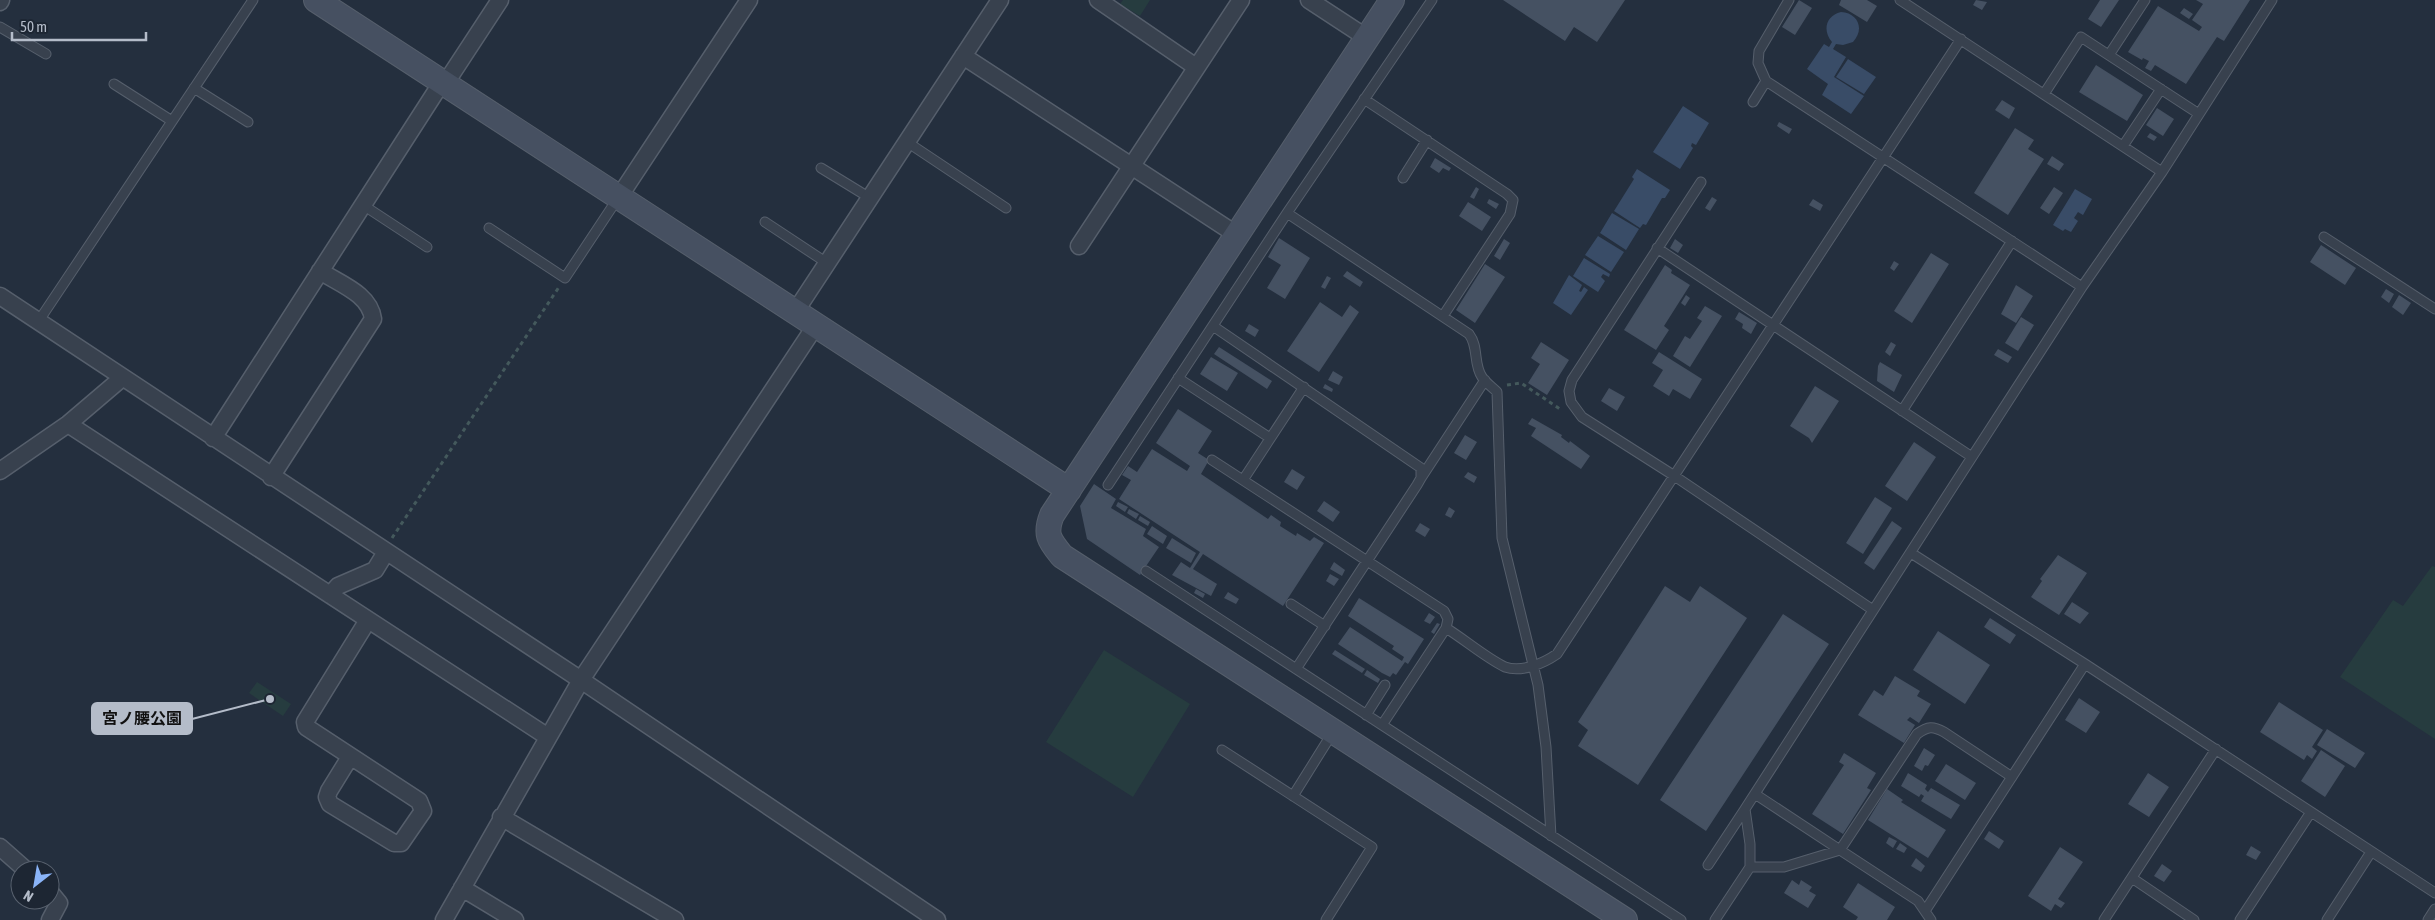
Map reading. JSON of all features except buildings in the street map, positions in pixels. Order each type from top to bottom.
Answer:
[{"type":"street","points":[[213,438],[363,205],[500,0]]},
{"type":"street","points":[[619,197],[749,0]]},
{"type":"street","points":[[795,312],[1000,0]]},
{"type":"street","points":[[1098,0],[1196,67]]},
{"type":"street","points":[[1079,246],[1240,0]]},
{"type":"street","points":[[1309,0],[1367,38]]},
{"type":"street","points":[[1392,0],[1069,490],[1047,528],[1050,540],[1062,556],[1625,920]]},
{"type":"street","points":[[331,4],[444,83],[1069,490]]},
{"type":"street","points":[[963,56],[1237,235]]},
{"type":"street","points":[[272,477],[373,319],[372,310],[365,300],[320,271]]},
{"type":"street","points":[[0,296],[581,680],[937,920]]},
{"type":"street","points":[[444,920],[581,680],[816,325]]},
{"type":"street","points":[[0,470],[68,424],[122,378]]},
{"type":"street","points":[[68,424],[548,737]]},
{"type":"street","points":[[330,595],[338,586],[375,570],[385,552]]},
{"type":"street","points":[[350,757],[329,791],[327,797],[330,804],[394,843],[401,843],[423,810],[419,801],[306,727],[305,722],[368,620]]},
{"type":"street","points":[[501,818],[675,920]]},
{"type":"street","points":[[1,850],[14,860]]},
{"type":"street","points":[[462,888],[515,920]]},
{"type":"lane","points":[[38,322],[253,0]]},
{"type":"lane","points":[[1108,485],[1287,213],[1364,99],[1378,82],[1432,0]]},
{"type":"lane","points":[[1789,0],[1759,51],[1758,63],[1766,81],[2082,287]]},
{"type":"lane","points":[[1900,0],[2162,172]]},
{"type":"lane","points":[[2109,55],[2145,0]]},
{"type":"lane","points":[[1708,865],[2082,287],[2162,172],[2272,0]]},
{"type":"lane","points":[[0,27],[46,54]]},
{"type":"lane","points":[[2044,94],[2081,37],[2199,114]]},
{"type":"lane","points":[[1446,628],[1506,667],[1534,666],[1557,654],[1673,475],[1774,325],[1882,156],[1961,39]]},
{"type":"lane","points":[[1753,102],[1766,81]]},
{"type":"lane","points":[[114,84],[172,121]]},
{"type":"lane","points":[[194,88],[248,122]]},
{"type":"lane","points":[[2123,146],[2161,89]]},
{"type":"lane","points":[[1364,99],[1508,194],[1513,200],[1510,214],[1443,316]]},
{"type":"lane","points":[[1403,178],[1427,140]]},
{"type":"lane","points":[[907,142],[1006,208]]},
{"type":"lane","points":[[821,168],[870,198]]},
{"type":"lane","points":[[1701,182],[1572,380],[1569,391],[1575,410],[1582,417],[1673,475],[1873,610]]},
{"type":"lane","points":[[489,228],[565,278],[619,197]]},
{"type":"lane","points":[[363,205],[427,247]]},
{"type":"lane","points":[[1287,213],[1469,334],[1474,341],[1478,369],[1497,392],[1502,538],[1534,666],[1546,747],[1550,836]]},
{"type":"lane","points":[[765,222],[827,263]]},
{"type":"lane","points":[[2324,237],[2435,309]]},
{"type":"lane","points":[[1902,411],[2012,241]]},
{"type":"lane","points":[[1657,248],[1972,457]]},
{"type":"lane","points":[[1213,326],[1414,461],[1421,468],[1421,478]]},
{"type":"lane","points":[[1178,378],[1270,438]]},
{"type":"lane","points":[[1296,669],[1368,562],[1421,478],[1488,383]]},
{"type":"lane","points":[[1242,480],[1304,387]]},
{"type":"lane","points":[[1212,460],[1444,611],[1448,619],[1446,628],[1382,725]]},
{"type":"lane","points":[[1911,553],[2085,664],[2435,893]]},
{"type":"lane","points":[[1146,571],[1681,920]]},
{"type":"lane","points":[[1291,604],[1325,626]]},
{"type":"lane","points":[[1925,911],[2085,664]]},
{"type":"lane","points":[[1366,715],[1385,685]]},
{"type":"lane","points":[[1750,867],[1784,867],[1840,850],[1918,734],[1927,727],[1936,727],[2012,777]]},
{"type":"lane","points":[[1293,796],[1333,732]]},
{"type":"lane","points":[[2104,920],[2216,749]]},
{"type":"lane","points":[[1222,750],[1372,847],[1326,920]]},
{"type":"lane","points":[[1755,794],[1918,901],[1931,920]]},
{"type":"lane","points":[[1715,920],[1750,867],[1750,844],[1745,809]]},
{"type":"lane","points":[[2240,920],[2311,812]]},
{"type":"lane","points":[[2327,920],[2371,852]]},
{"type":"lane","points":[[2132,878],[2194,920]]},
{"type":"lane","points":[[2428,920],[2435,909]]},
{"type":"path","points":[[385,552],[565,278]]},
{"type":"path","points":[[1488,383],[1521,383],[1564,412],[1575,410]]},
{"type":"green space","points":[[1123,0],[1150,0],[1140,16],[1120,4]]},
{"type":"green space","points":[[2432,566],[2435,567],[2435,739],[2340,677],[2393,600],[2403,606]]},
{"type":"green space","points":[[1104,650],[1190,704],[1133,797],[1046,742]]},
{"type":"green space","points":[[257,682],[291,704],[283,716],[249,693]]},
{"type":"water","points":[[1841,12],[1852,15],[1858,22],[1859,27],[1857,37],[1853,42],[1843,45],[1836,44],[1833,49],[1846,57],[1834,77],[1864,96],[1851,114],[1822,95],[1828,84],[1807,69],[1824,44],[1829,47],[1832,42],[1827,33],[1827,24],[1832,17]]},
{"type":"water","points":[[1848,59],[1876,77],[1864,94],[1836,77]]},
{"type":"water","points":[[1683,106],[1709,123],[1696,145],[1692,143],[1691,146],[1693,148],[1680,169],[1653,152]]},
{"type":"water","points":[[1637,169],[1670,190],[1665,198],[1662,198],[1646,225],[1643,224],[1640,228],[1614,211],[1634,179],[1632,177]]},
{"type":"water","points":[[2075,189],[2092,199],[2083,215],[2078,212],[2074,218],[2078,221],[2071,232],[2065,229],[2063,231],[2053,225]]},
{"type":"water","points":[[1612,213],[1639,229],[1626,250],[1600,233]]},
{"type":"water","points":[[1598,236],[1624,252],[1611,272],[1585,255]]},
{"type":"water","points":[[1584,258],[1610,274],[1609,277],[1603,274],[1601,277],[1605,281],[1598,292],[1573,276]]},
{"type":"water","points":[[1569,275],[1582,285],[1579,291],[1581,292],[1584,287],[1588,290],[1571,315],[1553,303]]},
{"type":"place","name":"宮ノ腰公園","points":[[270,699]]}]
